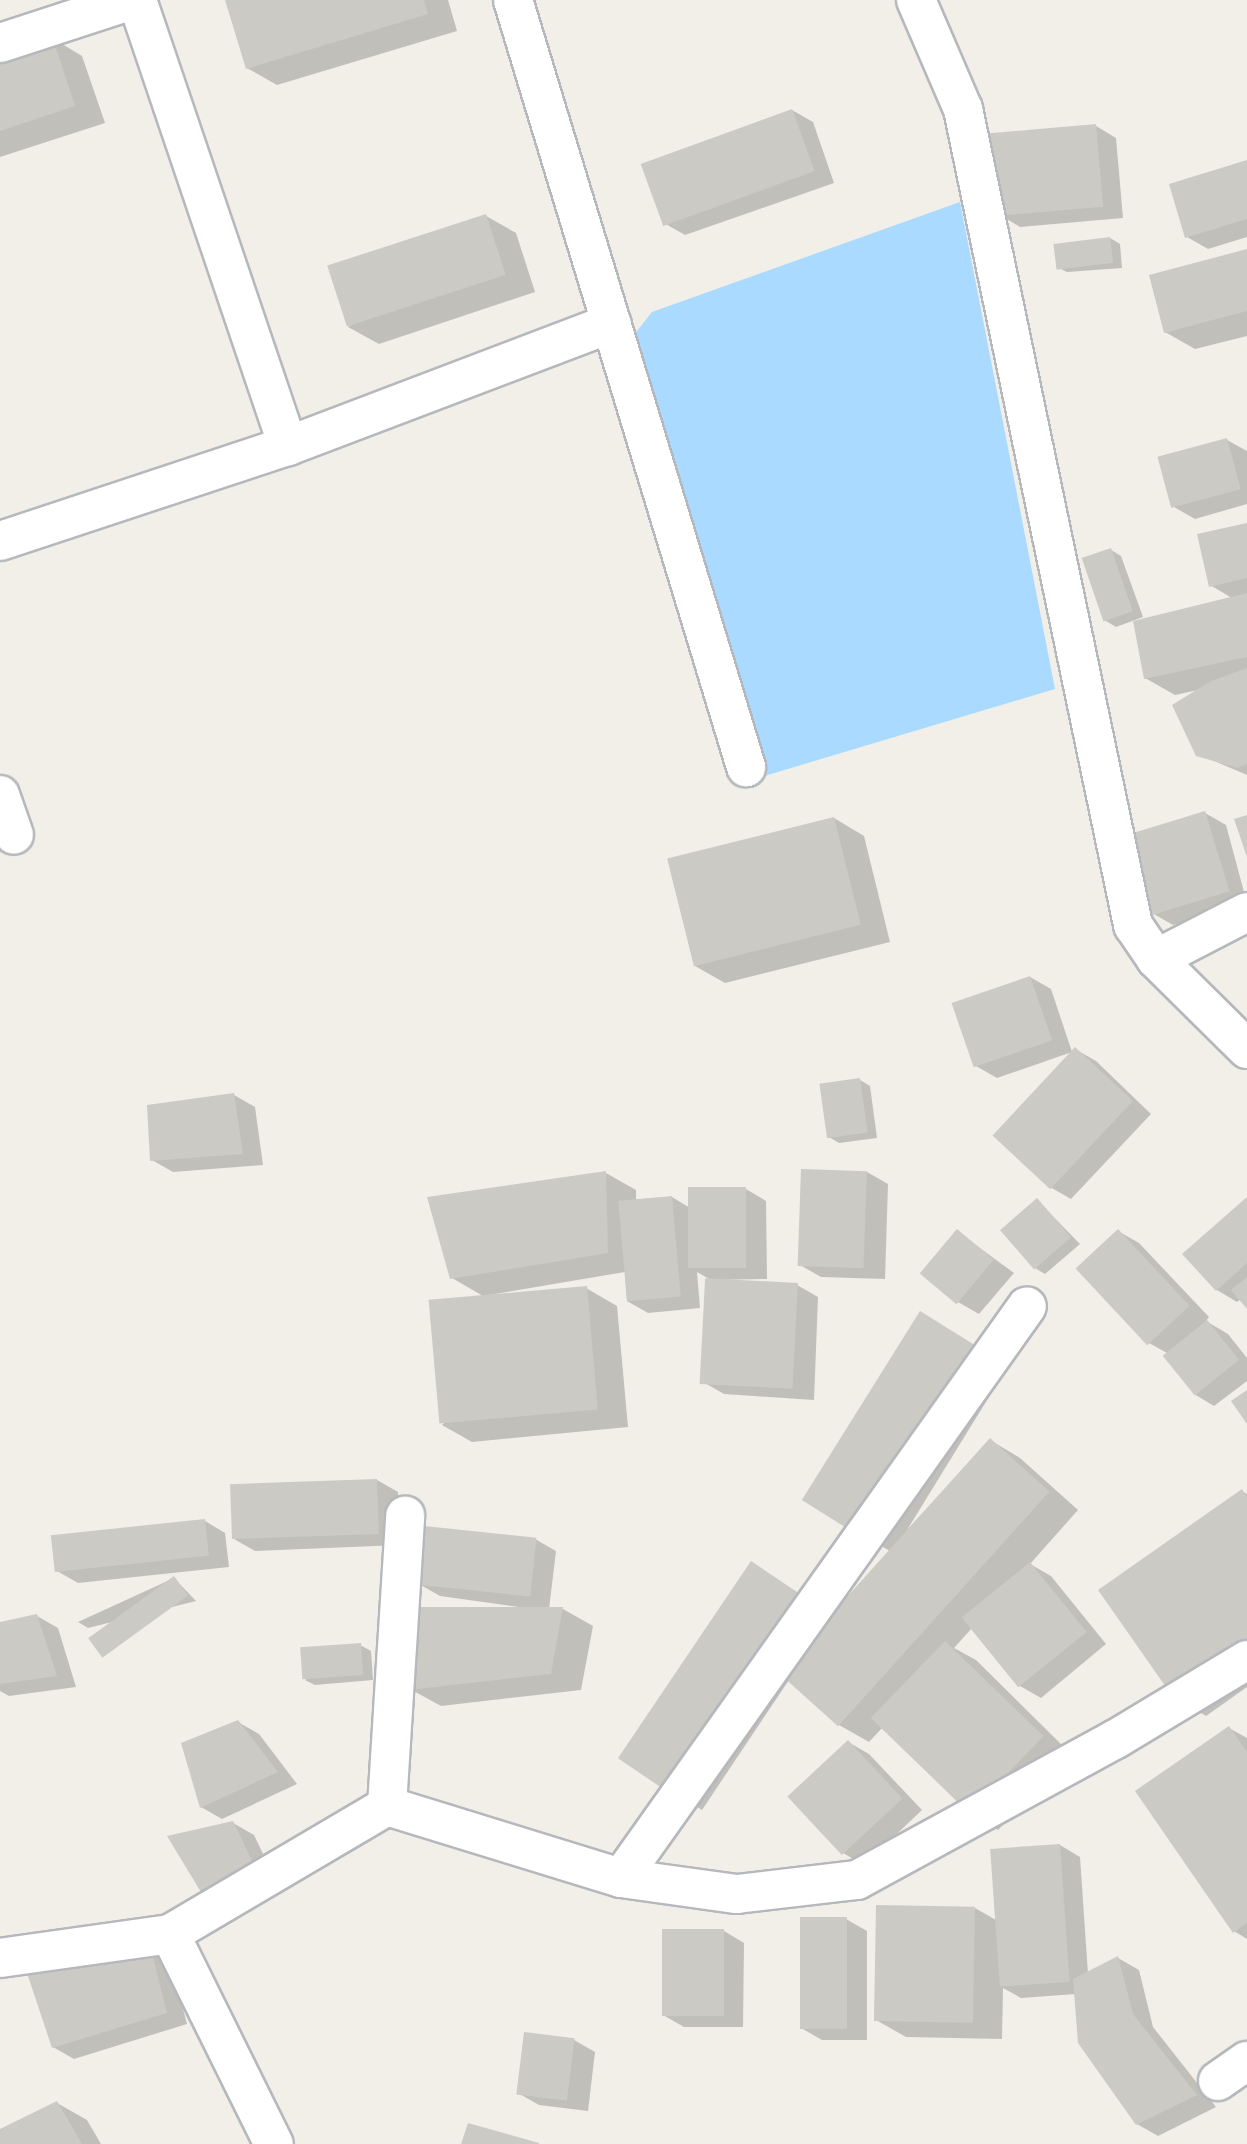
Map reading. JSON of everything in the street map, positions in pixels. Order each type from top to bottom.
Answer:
[{"type":"street","points":[[0,43],[134,0],[288,446]]},
{"type":"street","points":[[513,0],[746,766]]},
{"type":"street","points":[[916,0],[963,109],[1133,925],[1156,959],[1247,1049]]},
{"type":"street","points":[[0,541],[288,446],[611,323]]},
{"type":"street","points":[[0,795],[14,835]]},
{"type":"street","points":[[1156,959],[1247,912]]},
{"type":"street","points":[[621,1878],[1027,1306]]},
{"type":"street","points":[[387,1806],[405,1516]]},
{"type":"street","points":[[0,1958],[170,1934],[387,1806],[621,1878],[737,1894],[857,1880],[1116,1739],[1247,1660]]},
{"type":"street","points":[[170,1934],[274,2144]]},
{"type":"water","points":[[960,202],[1055,689],[761,777],[629,341],[652,312]]},
{"type":"building","points":[[225,0],[424,0],[428,14],[246,69]]},
{"type":"building","points":[[52,36],[75,106],[0,131],[0,54]]},
{"type":"building","points":[[792,109],[815,171],[663,226],[641,164]]},
{"type":"building","points":[[1096,124],[1103,207],[997,216],[989,133]]},
{"type":"building","points":[[1247,160],[1247,219],[1185,238],[1169,184]]},
{"type":"building","points":[[486,214],[506,275],[347,326],[327,266]]},
{"type":"building","points":[[1110,237],[1113,263],[1057,270],[1053,244]]},
{"type":"building","points":[[1247,249],[1247,311],[1164,333],[1149,275]]},
{"type":"building","points":[[1227,438],[1241,489],[1171,508],[1157,457]]},
{"type":"building","points":[[1247,523],[1247,578],[1209,587],[1197,534]]},
{"type":"building","points":[[1111,548],[1133,611],[1104,621],[1082,558]]},
{"type":"building","points":[[1247,593],[1247,657],[1144,679],[1133,621]]},
{"type":"building","points":[[1247,668],[1247,764],[1238,768],[1196,756],[1172,705],[1211,681]]},
{"type":"building","points":[[1205,811],[1230,891],[1152,915],[1128,835]]},
{"type":"building","points":[[1247,815],[1247,857],[1234,819]]},
{"type":"building","points":[[834,817],[861,925],[694,966],[667,859]]},
{"type":"building","points":[[1030,976],[1052,1040],[974,1067],[952,1003]]},
{"type":"building","points":[[1075,1047],[1133,1101],[1050,1189],[992,1135]]},
{"type":"building","points":[[860,1078],[868,1132],[827,1138],[819,1084]]},
{"type":"building","points":[[234,1093],[243,1154],[150,1161],[147,1105]]},
{"type":"building","points":[[801,1169],[867,1171],[864,1268],[798,1266]]},
{"type":"building","points":[[606,1171],[608,1253],[450,1279],[427,1197]]},
{"type":"building","points":[[688,1187],[746,1187],[746,1268],[688,1268]]},
{"type":"building","points":[[672,1196],[681,1297],[627,1301],[618,1201]]},
{"type":"building","points":[[1247,1197],[1247,1263],[1216,1291],[1182,1254]]},
{"type":"building","points":[[1037,1198],[1071,1237],[1034,1269],[1000,1230]]},
{"type":"building","points":[[957,1229],[994,1260],[956,1304],[920,1273]]},
{"type":"building","points":[[1118,1229],[1190,1306],[1147,1345],[1076,1269]]},
{"type":"building","points":[[1247,1277],[1247,1309],[1231,1290]]},
{"type":"building","points":[[705,1278],[798,1283],[792,1389],[700,1384]]},
{"type":"building","points":[[587,1286],[598,1410],[439,1423],[429,1300]]},
{"type":"building","points":[[920,1311],[979,1348],[861,1537],[802,1500]]},
{"type":"building","points":[[1207,1320],[1239,1360],[1195,1396],[1163,1356]]},
{"type":"building","points":[[1247,1390],[1247,1424],[1231,1401]]},
{"type":"building","points":[[990,1438],[1049,1492],[838,1726],[779,1673]]},
{"type":"building","points":[[377,1479],[379,1534],[232,1539],[230,1484]]},
{"type":"building","points":[[1242,1489],[1247,1497],[1247,1650],[1175,1700],[1098,1590]]},
{"type":"building","points":[[205,1519],[209,1556],[55,1572],[51,1535]]},
{"type":"building","points":[[424,1526],[536,1538],[530,1596],[418,1585]]},
{"type":"building","points":[[751,1561],[804,1597],[671,1794],[618,1758]]},
{"type":"building","points":[[1030,1562],[1087,1632],[1018,1687],[962,1617]]},
{"type":"building","points":[[174,1576],[188,1595],[102,1658],[88,1638]]},
{"type":"building","points":[[402,1607],[563,1607],[551,1674],[409,1690]]},
{"type":"building","points":[[37,1614],[57,1676],[0,1684],[0,1622]]},
{"type":"building","points":[[945,1641],[1044,1736],[969,1813],[871,1718]]},
{"type":"building","points":[[361,1643],[363,1675],[302,1679],[300,1647]]},
{"type":"building","points":[[238,1720],[278,1772],[200,1808],[181,1743]]},
{"type":"building","points":[[1229,1726],[1247,1752],[1247,1923],[1233,1933],[1135,1791]]},
{"type":"building","points":[[848,1740],[903,1799],[842,1855],[787,1797]]},
{"type":"building","points":[[233,1821],[259,1875],[207,1902],[167,1836]]},
{"type":"building","points":[[1060,1844],[1070,1982],[1000,1987],[990,1849]]},
{"type":"building","points":[[876,1905],[975,1907],[973,2023],[874,2021]]},
{"type":"building","points":[[800,1917],[847,1917],[847,2029],[800,2029]]},
{"type":"building","points":[[662,1929],[724,1929],[724,2016],[662,2016]]},
{"type":"building","points":[[149,1942],[167,2013],[52,2048],[24,1964]]},
{"type":"building","points":[[1118,1956],[1133,2014],[1197,2095],[1136,2125],[1078,2043],[1073,1979]]},
{"type":"building","points":[[524,2032],[575,2038],[567,2101],[516,2095]]},
{"type":"building","points":[[57,2101],[82,2144],[0,2144],[0,2129]]},
{"type":"building","points":[[468,2123],[539,2143],[539,2144],[461,2144]]}]
